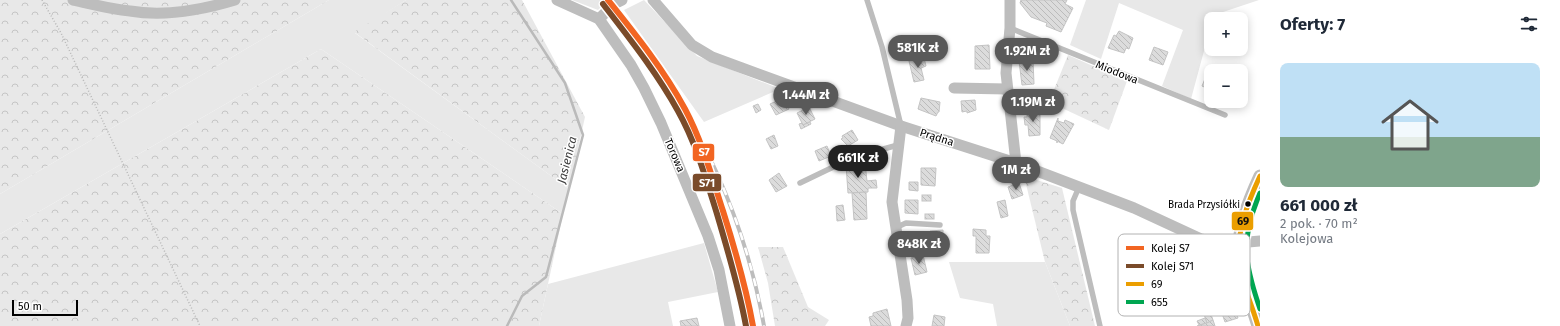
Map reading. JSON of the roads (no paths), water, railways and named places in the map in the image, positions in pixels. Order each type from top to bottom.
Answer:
[{"type":"street","points":[[73,0],[131,12],[170,12],[206,7],[235,0]]},
{"type":"street","points":[[558,0],[599,19],[607,11]]},
{"type":"street","name":"Prądna","points":[[653,0],[692,45],[712,57],[901,126],[1016,163],[1134,208],[1190,234]]},
{"type":"street","points":[[1010,0],[1010,28],[1006,73],[1016,163]]},
{"type":"street","name":"Torowa","points":[[599,19],[631,65],[644,88],[684,176],[708,236],[719,270],[730,326]]},
{"type":"street","points":[[954,88],[1007,89]]},
{"type":"street","points":[[901,126],[892,202],[907,300],[908,318],[906,326]]},
{"type":"street","points":[[1241,234],[1248,204],[1260,176]]},
{"type":"street","name":"Prądna","points":[[1250,241],[1260,240]]},
{"type":"street","points":[[1250,300],[1258,326]]},
{"type":"lane","points":[[868,0],[882,47],[901,126]]},
{"type":"lane","name":"Miodowa","points":[[1010,28],[1225,115]]},
{"type":"lane","points":[[800,182],[854,157],[898,145]]},
{"type":"lane","points":[[1079,187],[1073,201],[1073,210],[1100,326]]},
{"type":"lane","points":[[895,228],[906,223],[940,225]]},
{"type":"waterway","name":"Jasienica","points":[[507,326],[522,296],[546,277],[583,135],[565,83],[511,0]]},
{"type":"railway","points":[[672,88],[703,144],[729,202],[750,263],[764,326]]},
{"type":"rail line","name":"S7","points":[[608,0],[659,67],[685,109],[697,134],[732,240],[744,282],[753,326]]},
{"type":"rail line","name":"S71","points":[[603,4],[643,56],[661,83],[678,111],[690,136],[705,174],[721,228],[737,284],[746,326]]},
{"type":"place","name":"Brada Przysiółki","points":[[1248,204]]}]
